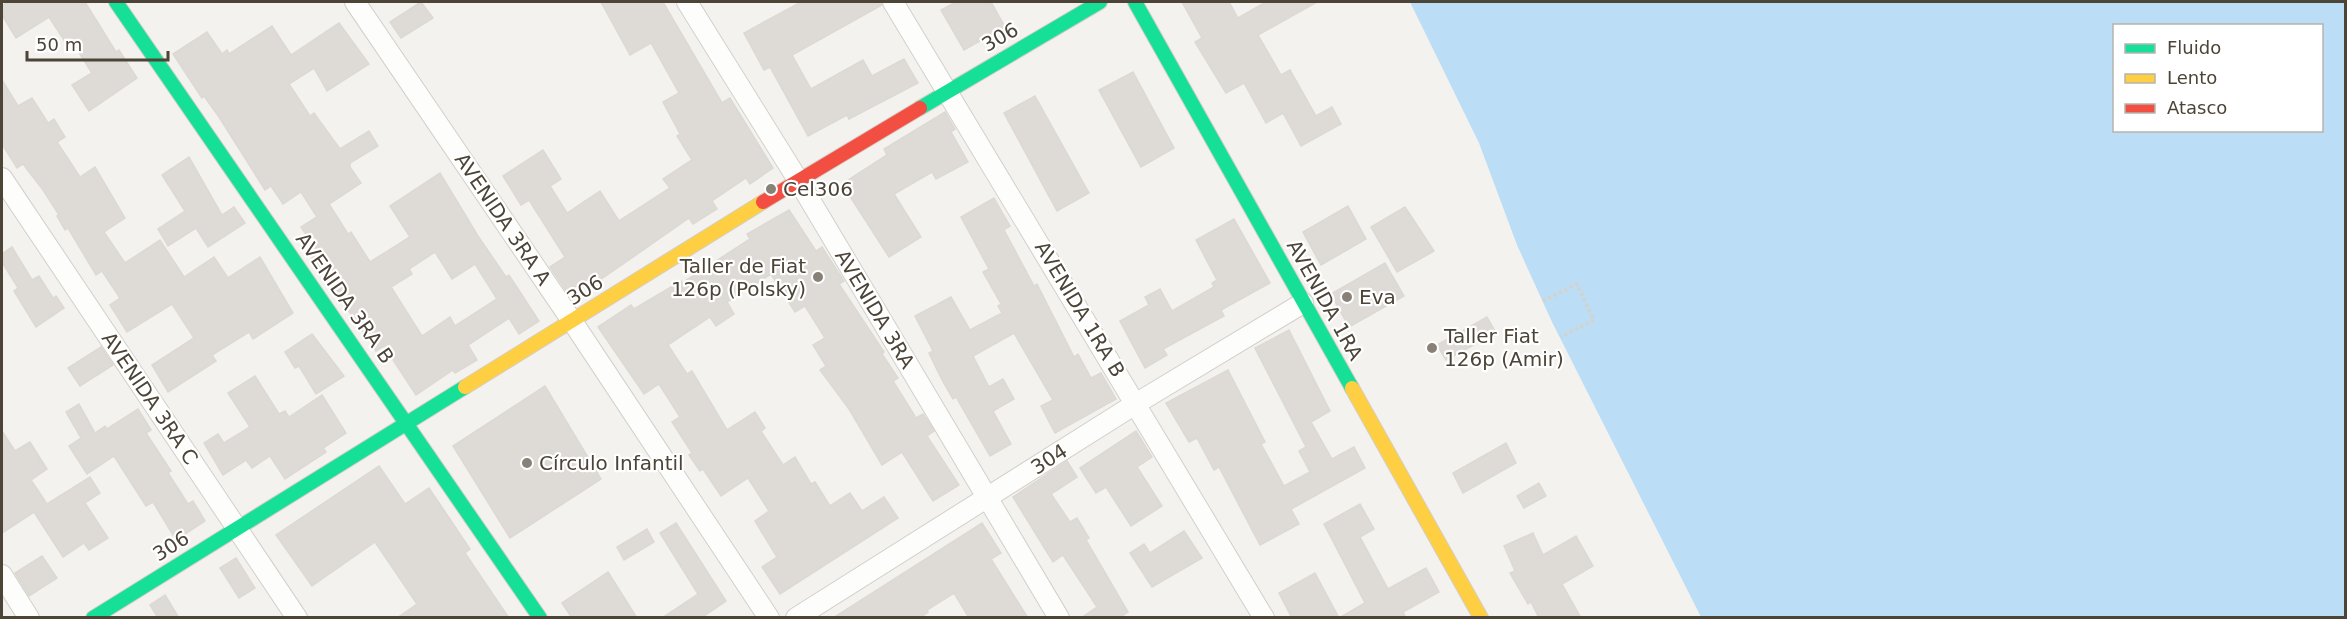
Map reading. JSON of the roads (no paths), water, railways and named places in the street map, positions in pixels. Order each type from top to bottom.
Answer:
[{"type":"street","name":"AVENIDA 3RA B","points":[[116,2],[540,618]]},
{"type":"street","name":"AVENIDA 3RA A","points":[[355,2],[770,618]]},
{"type":"street","name":"AVENIDA 3RA","points":[[687,2],[798,180],[1059,618]]},
{"type":"street","name":"AVENIDA 1RA B","points":[[893,2],[1137,403],[1264,618]]},
{"type":"street","name":"306","points":[[93,618],[798,180],[947,90],[1100,2]]},
{"type":"street","name":"AVENIDA 1RA","points":[[1136,2],[1481,618]]},
{"type":"street","name":"AVENIDA 3RA C","points":[[2,178],[297,618]]},
{"type":"street","name":"304","points":[[796,618],[1137,403],[1303,303]]},
{"type":"street","points":[[2,575],[29,618]]},
{"type":"water","points":[[1410,2],[2345,2],[2345,617],[1701,617],[1552,322],[1517,245],[1479,143]]},
{"type":"place","name":"Cel306","points":[[771,189]]},
{"type":"place","name":"Taller de Fiat 126p (Polsky)","points":[[818,277]]},
{"type":"place","name":"Eva","points":[[1347,297]]},
{"type":"place","name":"Taller Fiat 126p (Amir)","points":[[1432,348]]},
{"type":"place","name":"Círculo Infantil","points":[[527,463]]}]
